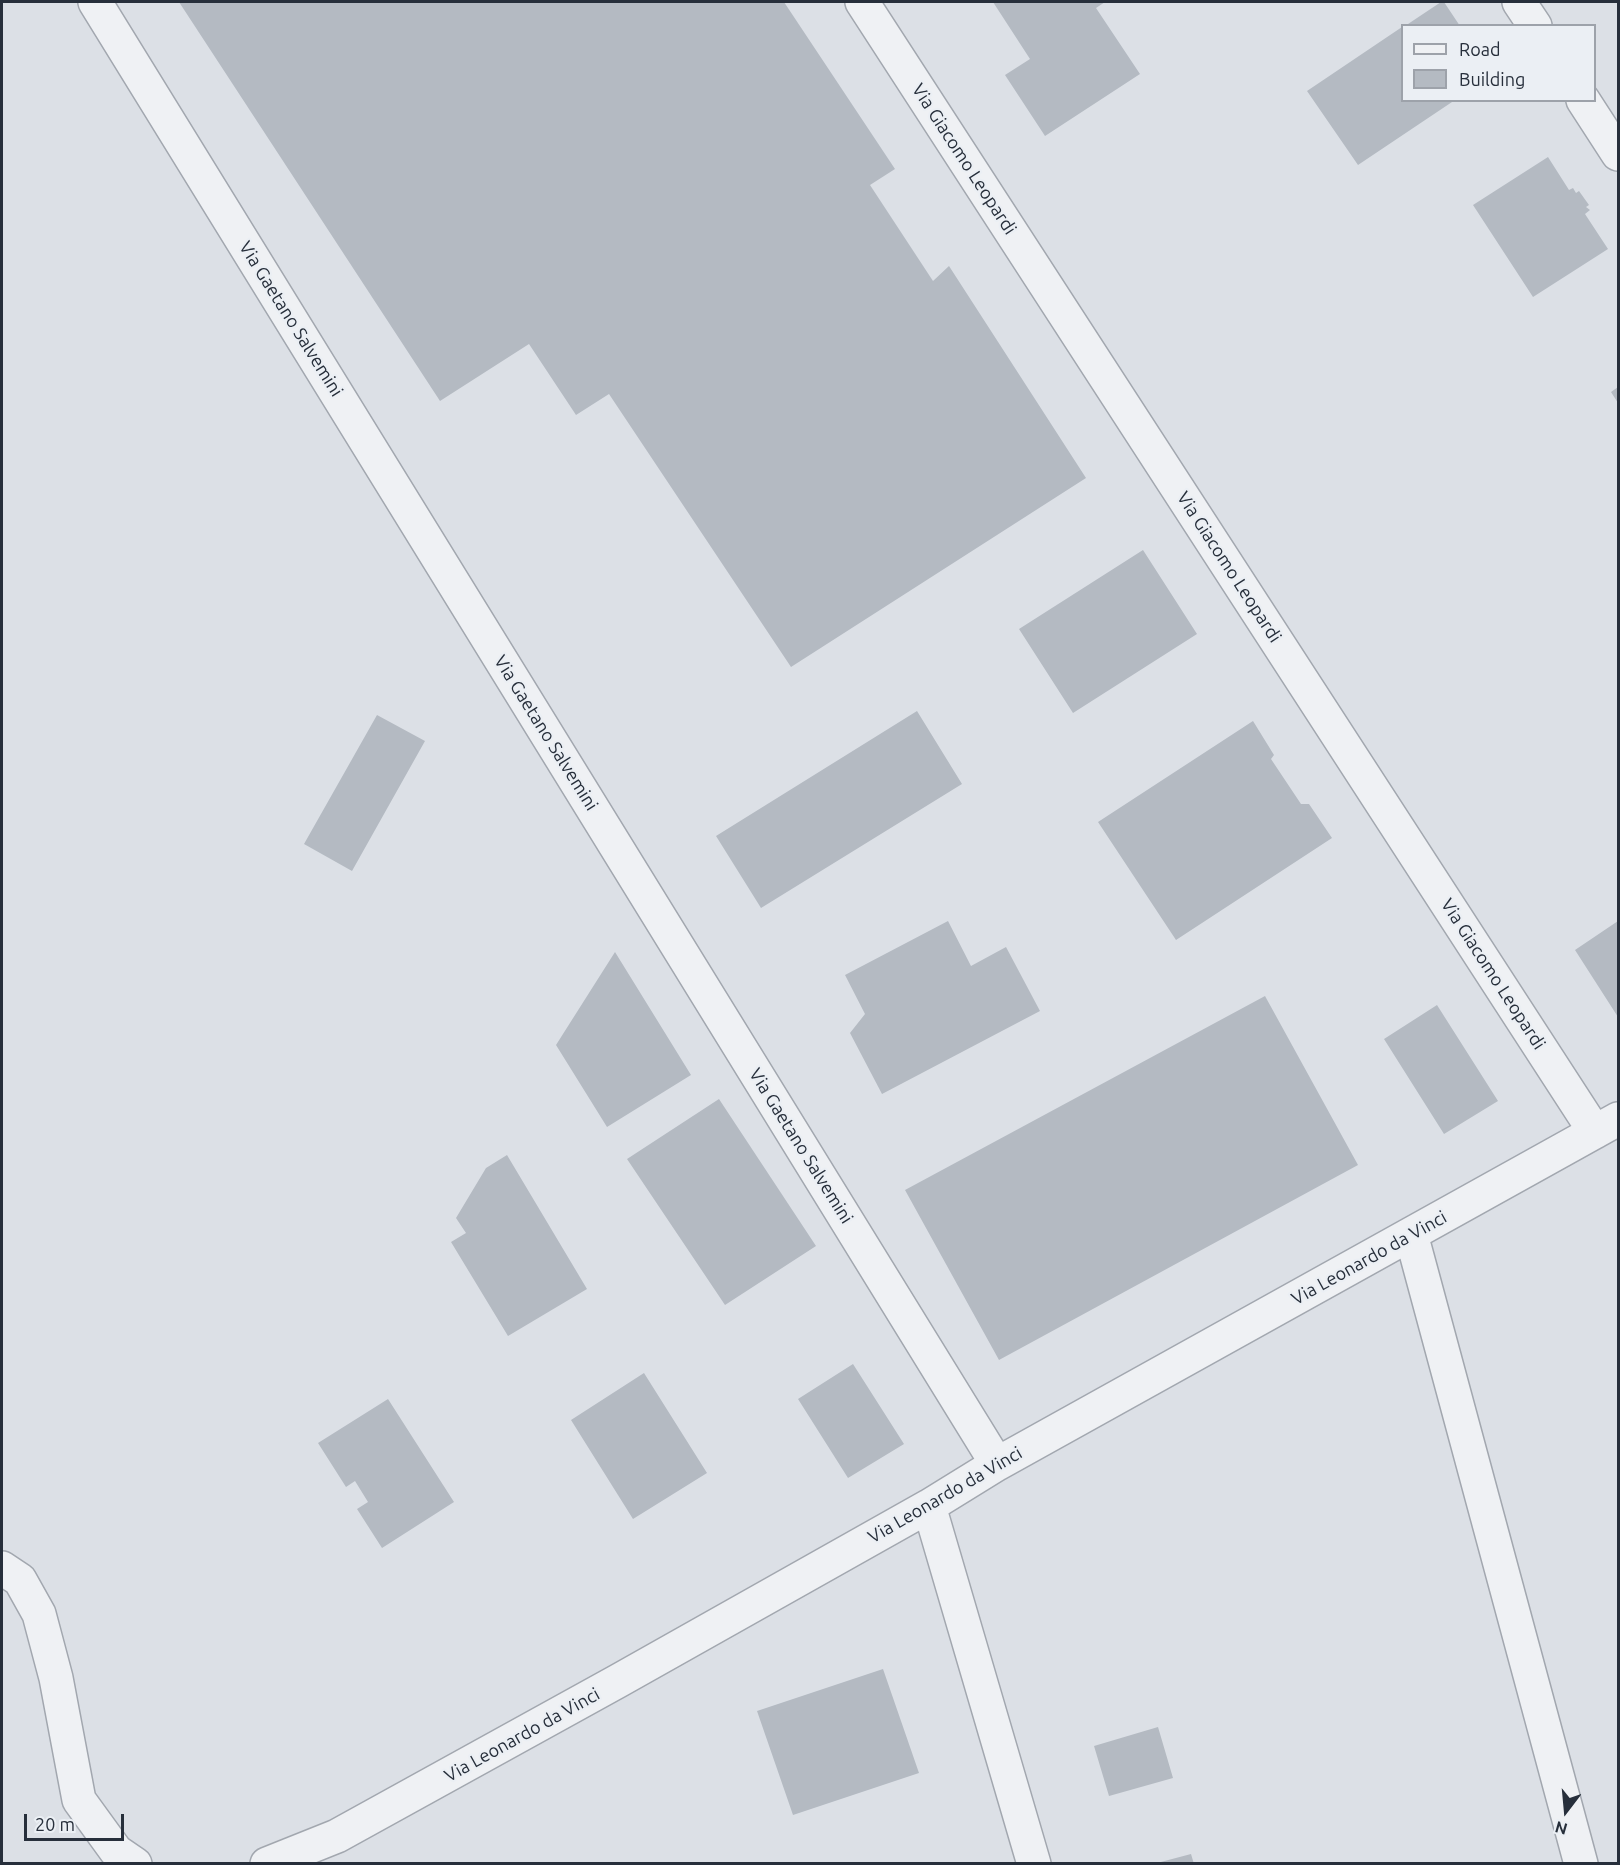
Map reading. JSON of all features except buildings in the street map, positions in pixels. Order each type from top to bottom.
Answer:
[{"type":"street","name":"Via Gaetano Salvemini","points":[[95,2],[997,1464]]},
{"type":"street","name":"Via Giacomo Leopardi","points":[[862,2],[1607,1126]]},
{"type":"street","points":[[1519,2],[1534,24]]},
{"type":"street","points":[[1584,102],[1618,154]]},
{"type":"street","name":"Via Leonardo da Vinci","points":[[267,1863],[337,1836],[618,1682],[929,1506],[997,1464],[1607,1126]]},
{"type":"street","points":[[1411,1234],[1581,1863]]},
{"type":"street","points":[[929,1506],[1034,1863]]},
{"type":"street","points":[[2,1568],[20,1580],[39,1614],[56,1678],[79,1800],[116,1851],[135,1863]]}]
